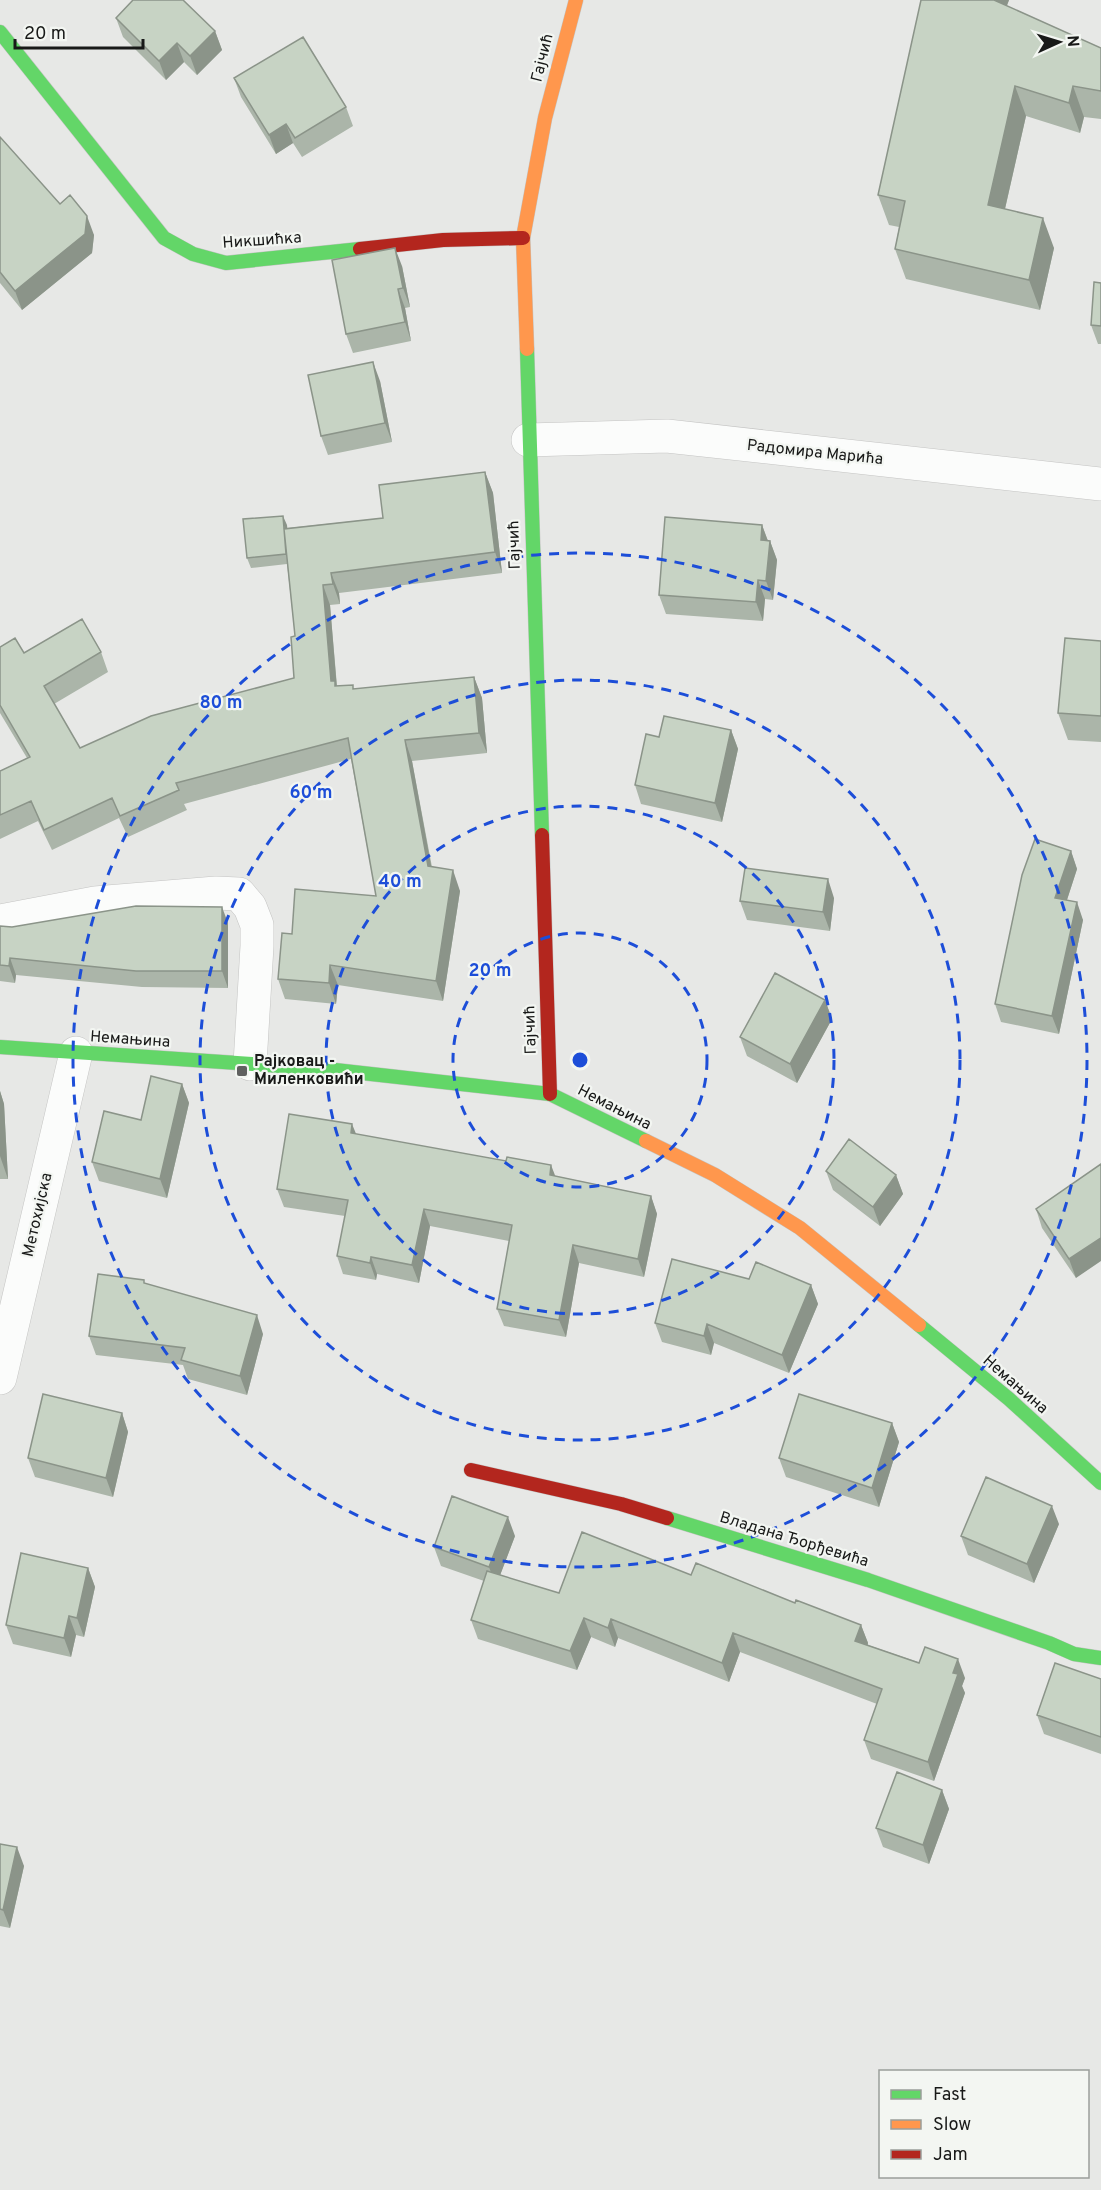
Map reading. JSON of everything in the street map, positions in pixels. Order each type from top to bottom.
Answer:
[{"type":"street","name":"Гајчић","points":[[549,1094],[523,238],[532,178],[560,57],[576,0]]},
{"type":"street","name":"Никшићка","points":[[0,32],[164,238],[183,251],[204,260],[226,263],[442,240],[523,238]]},
{"type":"street","name":"Радомира Марића","points":[[528,440],[667,436],[1101,484]]},
{"type":"street","points":[[0,921],[95,903],[216,893],[239,894],[250,907],[257,925],[258,946],[249,1064]]},
{"type":"street","name":"Немањина","points":[[0,1047],[407,1077],[549,1094],[715,1175],[800,1228],[1009,1399],[1101,1483]]},
{"type":"street","name":"Метохијска","points":[[0,1378],[76,1053]]},
{"type":"street","name":"Владана Ђорђевића","points":[[471,1470],[621,1504],[868,1580],[1049,1643],[1067,1652],[1087,1658],[1101,1658]]},
{"type":"building","points":[[133,0],[183,0],[215,31],[190,56],[177,43],[159,61],[116,18]]},
{"type":"building","points":[[921,0],[994,0],[1101,48],[1101,91],[1073,86],[1069,103],[1015,86],[988,205],[1043,218],[1029,280],[895,249],[905,201],[878,195]]},
{"type":"building","points":[[303,37],[346,107],[295,138],[286,124],[269,135],[234,78]]},
{"type":"building","points":[[0,137],[60,204],[70,195],[87,216],[85,234],[15,291],[0,272]]},
{"type":"building","points":[[395,248],[403,288],[398,289],[405,322],[346,334],[332,260]]},
{"type":"building","points":[[1094,282],[1101,283],[1101,326],[1091,325]]},
{"type":"building","points":[[373,362],[385,423],[321,436],[308,375]]},
{"type":"building","points":[[485,472],[495,552],[331,573],[333,584],[323,585],[331,681],[335,681],[335,686],[353,685],[353,689],[474,677],[479,733],[405,740],[428,866],[453,870],[436,981],[330,965],[329,983],[278,979],[282,933],[292,934],[295,889],[376,896],[348,738],[176,783],[179,790],[120,816],[112,798],[44,830],[31,801],[0,815],[0,771],[30,757],[0,705],[0,647],[15,638],[24,653],[82,619],[101,652],[44,686],[80,748],[151,716],[294,678],[291,637],[295,636],[284,529],[383,518],[379,485]]},
{"type":"building","points":[[283,516],[286,554],[247,558],[243,519]]},
{"type":"building","points":[[665,517],[762,525],[761,540],[770,541],[766,581],[758,580],[756,602],[659,595]]},
{"type":"building","points":[[1065,638],[1101,641],[1101,716],[1058,713]]},
{"type":"building","points":[[664,716],[731,730],[715,803],[635,785],[646,734],[659,737]]},
{"type":"building","points":[[1035,839],[1071,851],[1055,898],[1077,902],[1052,1016],[995,1004],[1022,875]]},
{"type":"building","points":[[745,868],[828,879],[823,912],[740,901]]},
{"type":"building","points":[[136,906],[222,907],[222,971],[136,971],[10,958],[9,966],[0,965],[0,926],[12,927]]},
{"type":"building","points":[[775,973],[825,1000],[790,1064],[740,1037]]},
{"type":"building","points":[[151,1076],[182,1084],[160,1179],[92,1162],[104,1111],[141,1120]]},
{"type":"building","points":[[289,1114],[352,1124],[351,1133],[506,1161],[507,1157],[551,1165],[550,1175],[651,1196],[638,1259],[573,1245],[559,1320],[497,1309],[512,1225],[424,1209],[412,1265],[371,1257],[370,1263],[337,1256],[348,1200],[277,1189]]},
{"type":"building","points":[[849,1139],[896,1175],[873,1207],[826,1171]]},
{"type":"building","points":[[1101,1164],[1101,1238],[1069,1259],[1036,1209]]},
{"type":"building","points":[[672,1259],[749,1279],[756,1262],[811,1285],[782,1355],[707,1324],[704,1336],[655,1323]]},
{"type":"building","points":[[98,1274],[144,1280],[144,1283],[257,1315],[240,1376],[181,1360],[185,1348],[89,1336]]},
{"type":"building","points":[[43,1394],[122,1413],[106,1478],[28,1458]]},
{"type":"building","points":[[799,1394],[892,1423],[872,1488],[779,1458]]},
{"type":"building","points":[[986,1477],[1052,1506],[1027,1564],[961,1536]]},
{"type":"building","points":[[452,1496],[508,1517],[489,1567],[434,1547]]},
{"type":"building","points":[[582,1532],[691,1575],[696,1563],[795,1603],[796,1600],[861,1625],[855,1641],[919,1663],[925,1647],[958,1659],[953,1673],[958,1674],[928,1762],[864,1740],[882,1689],[733,1633],[722,1663],[611,1619],[608,1628],[584,1618],[570,1651],[471,1620],[487,1571],[559,1593]]},
{"type":"building","points":[[21,1553],[88,1568],[77,1618],[69,1616],[64,1638],[6,1625]]},
{"type":"building","points":[[1055,1663],[1101,1679],[1101,1737],[1037,1715]]},
{"type":"building","points":[[897,1772],[942,1790],[923,1845],[876,1828]]},
{"type":"building","points":[[0,1844],[17,1847],[3,1910],[0,1909]]},
{"type":"traffic: fast","points":[[0,32],[164,238],[193,254],[226,263],[360,249]]},
{"type":"traffic: fast","points":[[527,349],[542,835]]},
{"type":"traffic: fast","points":[[0,1047],[326,1069],[550,1094],[646,1141]]},
{"type":"traffic: fast","points":[[919,1325],[1009,1399],[1101,1483]]},
{"type":"traffic: fast","points":[[667,1518],[868,1580],[1049,1643],[1074,1654],[1101,1658]]},
{"type":"traffic: slow","points":[[527,349],[523,238],[545,118],[576,0]]},
{"type":"traffic: slow","points":[[646,1141],[715,1175],[800,1228],[919,1325]]},
{"type":"traffic: jam","points":[[360,249],[443,240],[523,238]]},
{"type":"traffic: jam","points":[[542,835],[550,1094]]},
{"type":"traffic: jam","points":[[471,1470],[621,1504],[667,1518]]},
{"type":"place","name":"Рајковац - Миленковићи","points":[[242,1071]]}]
